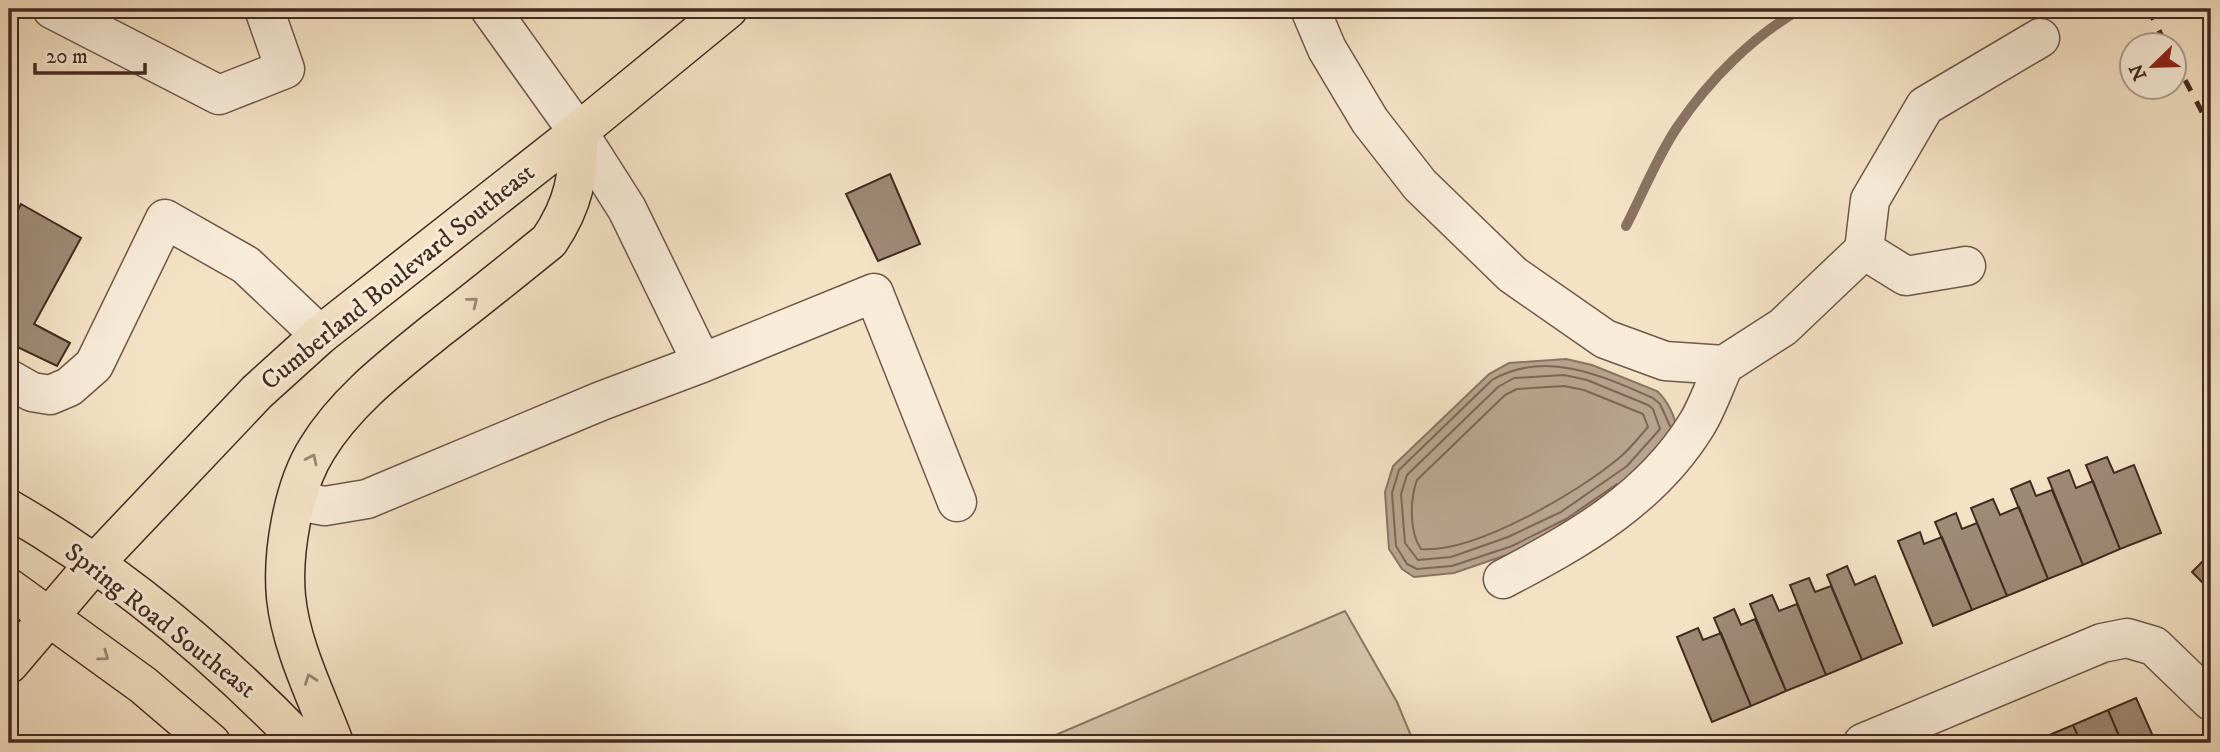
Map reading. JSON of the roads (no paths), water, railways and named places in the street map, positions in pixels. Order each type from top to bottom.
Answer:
[{"type":"main road","name":"Cumberland Boulevard Southeast","points":[[9,664],[94,564],[257,392],[320,335],[578,132],[727,9]]},
{"type":"main road","points":[[334,743],[295,639],[286,598],[286,563],[296,501],[302,482],[316,450],[349,408],[394,365],[549,241],[564,219],[573,194],[579,164],[578,132]]},
{"type":"main road","name":"Spring Road Southeast","points":[[9,509],[94,564],[222,665],[302,743]]},
{"type":"main road","points":[[9,588],[143,685],[211,743]]},
{"type":"street","points":[[52,9],[219,96],[285,69],[264,9]]},
{"type":"street","points":[[490,9],[578,132],[627,209],[702,363]]},
{"type":"street","points":[[1310,9],[1327,49],[1370,121],[1420,185],[1513,275],[1605,339],[1665,361],[1724,365]]},
{"type":"street","points":[[1503,579],[1566,546],[1631,502],[1666,467],[1698,423],[1724,365],[1783,327],[1864,250],[1870,200],[1925,106],[2040,38]]},
{"type":"street","points":[[9,379],[32,392],[50,395],[69,387],[94,365],[165,219],[246,265],[320,335]]},
{"type":"street","points":[[1864,250],[1906,276],[1966,266]]},
{"type":"street","points":[[296,501],[325,506],[368,499],[601,401],[874,293],[957,502]]},
{"type":"street","points":[[1863,743],[2102,643],[2127,638],[2154,646],[2211,701]]},
{"type":"water","points":[[1566,359],[1592,365],[1657,391],[1671,410],[1678,433],[1637,478],[1569,525],[1515,552],[1454,573],[1414,577],[1402,569],[1389,549],[1385,492],[1393,466],[1489,374],[1509,363]]},
{"type":"waterway","points":[[1626,226],[1657,161],[1690,109],[1733,60],[1766,32],[1801,9]]},
{"type":"railway","points":[[2148,9],[2160,32]]},
{"type":"railway","points":[[2188,85],[2211,129]]}]
